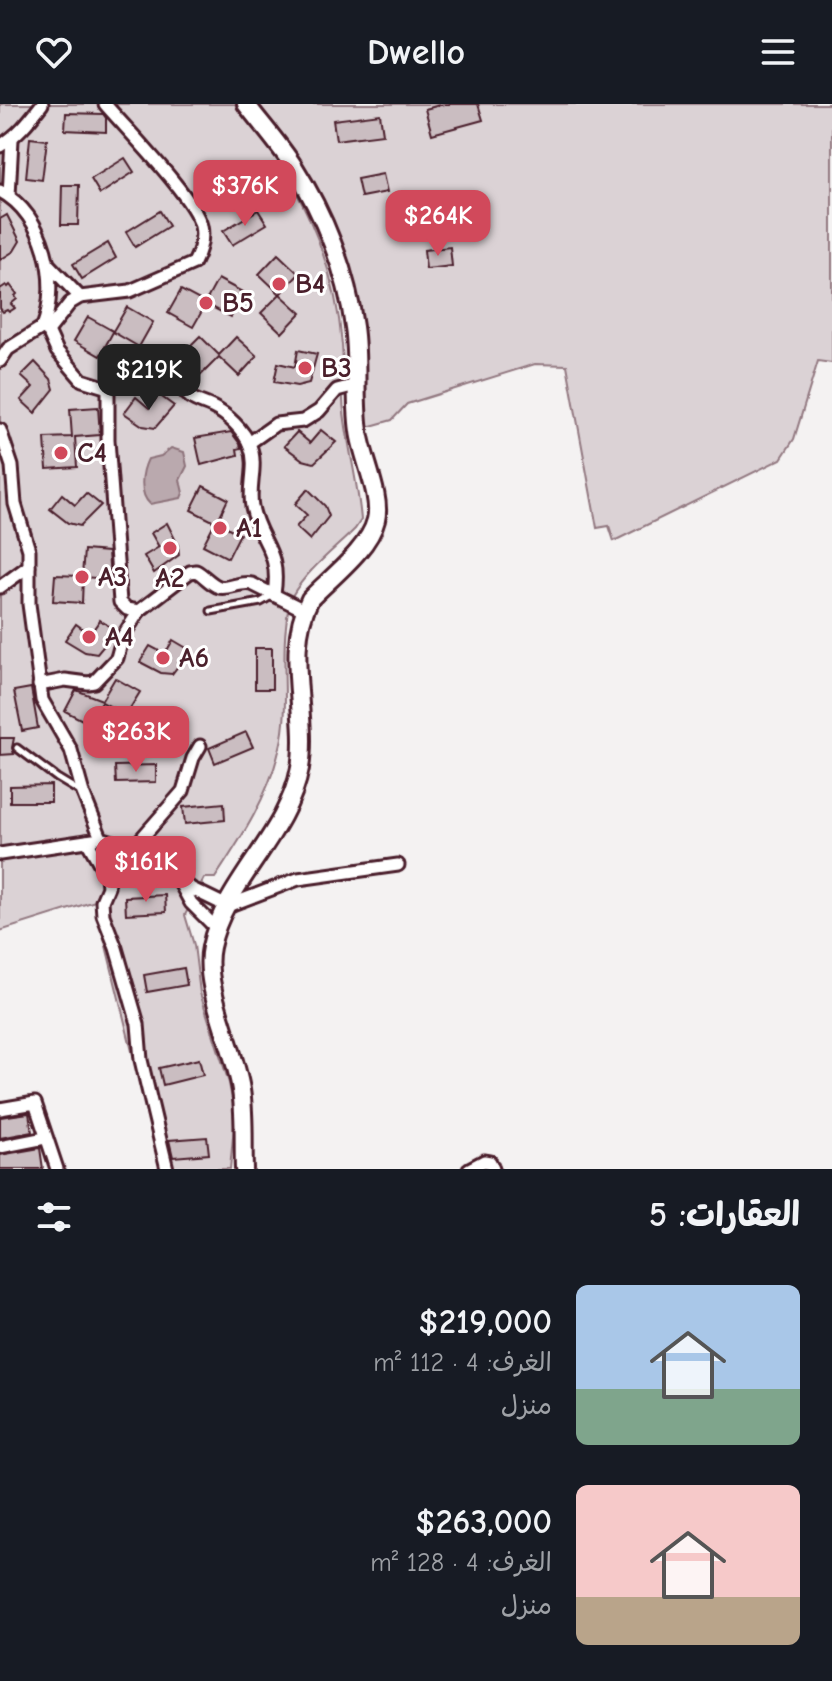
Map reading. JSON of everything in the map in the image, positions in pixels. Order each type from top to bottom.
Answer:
[{"type":"street","points":[[0,146],[12,139],[42,104]]},
{"type":"street","points":[[0,361],[8,349],[46,329],[70,303],[80,297],[130,291],[194,263],[201,244],[201,226],[190,203],[105,104]]},
{"type":"street","points":[[244,1169],[241,1090],[209,969],[210,951],[216,928],[280,817],[299,770],[298,637],[304,610],[310,599],[365,543],[376,520],[377,507],[358,427],[353,321],[339,265],[327,231],[294,166],[246,104]]},
{"type":"street","points":[[12,139],[5,194],[32,224],[49,265],[80,297]]},
{"type":"street","points":[[49,265],[46,329],[57,351],[82,380],[108,388],[138,371],[159,368],[167,371],[187,395],[223,414],[249,443],[253,452],[251,505],[275,560],[277,574],[274,594]]},
{"type":"street","points":[[249,443],[269,426],[303,421],[319,411],[337,390],[356,385]]},
{"type":"street","points":[[108,388],[108,440],[120,602],[127,609],[139,611]]},
{"type":"street","points":[[0,430],[12,466],[14,497],[27,539],[29,604],[39,685],[46,709],[71,750],[83,793],[101,838]]},
{"type":"street","points":[[0,587],[29,566]]},
{"type":"street","points":[[39,685],[65,680],[94,682],[117,658],[123,636],[139,611],[190,572],[196,571],[222,588],[244,582],[304,610]]},
{"type":"street","points":[[133,848],[183,791],[200,746]]},
{"type":"street","points":[[0,854],[101,838],[133,848],[197,892],[227,906],[298,879],[398,865]]},
{"type":"street","points":[[87,841],[107,876],[108,887],[102,901],[103,915],[138,1024],[141,1060],[167,1169]]},
{"type":"street","points":[[179,880],[191,903],[216,928]]},
{"type":"street","points":[[0,1109],[35,1103],[57,1169]]},
{"type":"street","points":[[0,1147],[45,1138]]},
{"type":"street","points":[[469,1169],[484,1161],[490,1162],[493,1169]]},
{"type":"lane","points":[[211,611],[261,602],[274,594]]},
{"type":"lane","points":[[17,748],[83,793]]},
{"type":"path","points":[[107,876],[150,869],[158,863]]},
{"type":"shaded area","points":[[0,104],[235,104],[276,157],[293,186],[321,247],[331,279],[343,353],[344,412],[361,520],[313,569],[292,596],[285,641],[283,732],[275,765],[245,831],[215,878],[204,878],[185,915],[194,945],[200,993],[229,1083],[235,1115],[230,1169],[161,1169],[95,901],[0,931]]},
{"type":"shaded area","points":[[257,104],[832,104],[832,363],[818,361],[794,439],[781,459],[614,541],[609,526],[597,528],[567,365],[535,364],[407,404],[392,420],[360,429],[359,356],[303,167]]},
{"type":"shaded area","points":[[171,448],[184,452],[187,466],[180,480],[183,493],[181,498],[150,504],[143,489],[148,459],[161,456]]},
{"type":"building","points":[[444,104],[478,104],[483,120],[432,134],[425,109]]},
{"type":"building","points":[[66,113],[103,114],[106,132],[65,130]]},
{"type":"building","points":[[380,114],[383,134],[336,140],[333,120]]},
{"type":"building","points":[[30,138],[47,140],[42,180],[26,178]]},
{"type":"building","points":[[125,158],[134,172],[100,194],[91,179]]},
{"type":"building","points":[[230,164],[239,178],[205,199],[196,185]]},
{"type":"building","points":[[383,174],[387,192],[361,197],[357,179]]},
{"type":"building","points":[[62,185],[79,185],[78,225],[61,225]]},
{"type":"building","points":[[258,210],[267,224],[232,245],[223,231]]},
{"type":"building","points":[[160,211],[169,226],[135,247],[126,232]]},
{"type":"building","points":[[7,215],[20,241],[14,251],[0,260],[0,219]]},
{"type":"building","points":[[108,243],[116,258],[82,279],[73,264]]},
{"type":"building","points":[[450,247],[452,266],[426,269],[424,250]]},
{"type":"building","points":[[278,254],[299,274],[280,294],[259,274]]},
{"type":"building","name":"B5","points":[[218,279],[244,293],[231,317],[206,304],[193,327],[168,313],[181,290],[205,303]]},
{"type":"building","points":[[10,285],[17,299],[11,304],[15,308],[3,312],[0,308],[0,289]]},
{"type":"building","points":[[280,294],[301,313],[282,333],[261,313]]},
{"type":"building","points":[[127,307],[153,322],[139,347],[113,332],[100,356],[74,341],[88,317],[113,331]]},
{"type":"building","points":[[200,336],[219,355],[236,337],[257,356],[239,376],[219,357],[201,375],[181,355]]},
{"type":"building","name":"B3","points":[[298,350],[317,354],[309,383],[297,386],[274,382],[278,363],[295,367]]},
{"type":"building","points":[[35,362],[51,379],[54,389],[35,413],[21,400],[33,387],[21,376]]},
{"type":"building","points":[[159,395],[174,406],[155,428],[143,426],[124,413],[136,397],[149,408]]},
{"type":"building","name":"C4","points":[[98,407],[100,435],[75,437],[77,467],[47,469],[45,438],[72,437],[70,409]]},
{"type":"building","points":[[321,430],[336,442],[314,463],[303,460],[284,446],[297,432],[310,443]]},
{"type":"building","points":[[231,432],[240,444],[238,455],[201,465],[195,438]]},
{"type":"building","name":"A1","points":[[203,486],[228,499],[217,522],[240,534],[228,558],[203,545],[215,522],[191,510]]},
{"type":"building","points":[[308,489],[325,506],[329,516],[310,540],[296,527],[307,515],[295,504]]},
{"type":"building","points":[[86,493],[101,505],[80,526],[68,523],[50,509],[62,494],[75,505]]},
{"type":"building","name":"A2","points":[[167,523],[178,545],[179,555],[154,573],[144,556],[159,547],[151,533]]},
{"type":"building","name":"A3","points":[[84,550],[108,552],[110,579],[83,577],[82,603],[53,601],[55,575],[82,576]]},
{"type":"building","name":"A4","points":[[100,620],[116,631],[97,654],[85,652],[65,640],[76,624],[90,634]]},
{"type":"building","name":"A6","points":[[173,640],[190,650],[172,674],[161,673],[140,662],[150,646],[165,654]]},
{"type":"building","points":[[255,648],[272,648],[272,689],[255,689]]},
{"type":"building","points":[[115,678],[140,692],[126,715],[102,702],[90,724],[65,711],[76,690],[102,700]]},
{"type":"building","points":[[31,688],[38,728],[22,731],[14,691]]},
{"type":"building","points":[[246,732],[253,747],[215,763],[209,748]]},
{"type":"building","points":[[0,738],[14,738],[14,754],[0,755]]},
{"type":"building","points":[[156,765],[156,782],[116,783],[115,766]]},
{"type":"building","points":[[51,785],[51,802],[10,802],[10,786]]},
{"type":"building","points":[[224,803],[225,820],[185,824],[183,807]]},
{"type":"building","points":[[165,895],[166,912],[126,914],[125,897]]},
{"type":"building","points":[[184,968],[187,985],[147,992],[144,975]]},
{"type":"building","points":[[199,1059],[203,1075],[163,1085],[159,1068]]},
{"type":"building","points":[[29,1113],[32,1132],[0,1138],[0,1117]]},
{"type":"building","points":[[207,1137],[209,1154],[173,1157],[169,1140]]},
{"type":"building","points":[[40,1148],[43,1169],[0,1169],[0,1155]]},
{"type":"place","name":"B4","points":[[279,284]]},
{"type":"place","name":"B5","points":[[206,303]]},
{"type":"place","name":"B3","points":[[305,368]]},
{"type":"place","name":"C4","points":[[61,453]]},
{"type":"place","name":"A1","points":[[220,528]]},
{"type":"place","name":"A2","points":[[170,548]]},
{"type":"place","name":"A3","points":[[82,577]]},
{"type":"place","name":"A4","points":[[89,637]]},
{"type":"place","name":"A6","points":[[163,658]]}]
